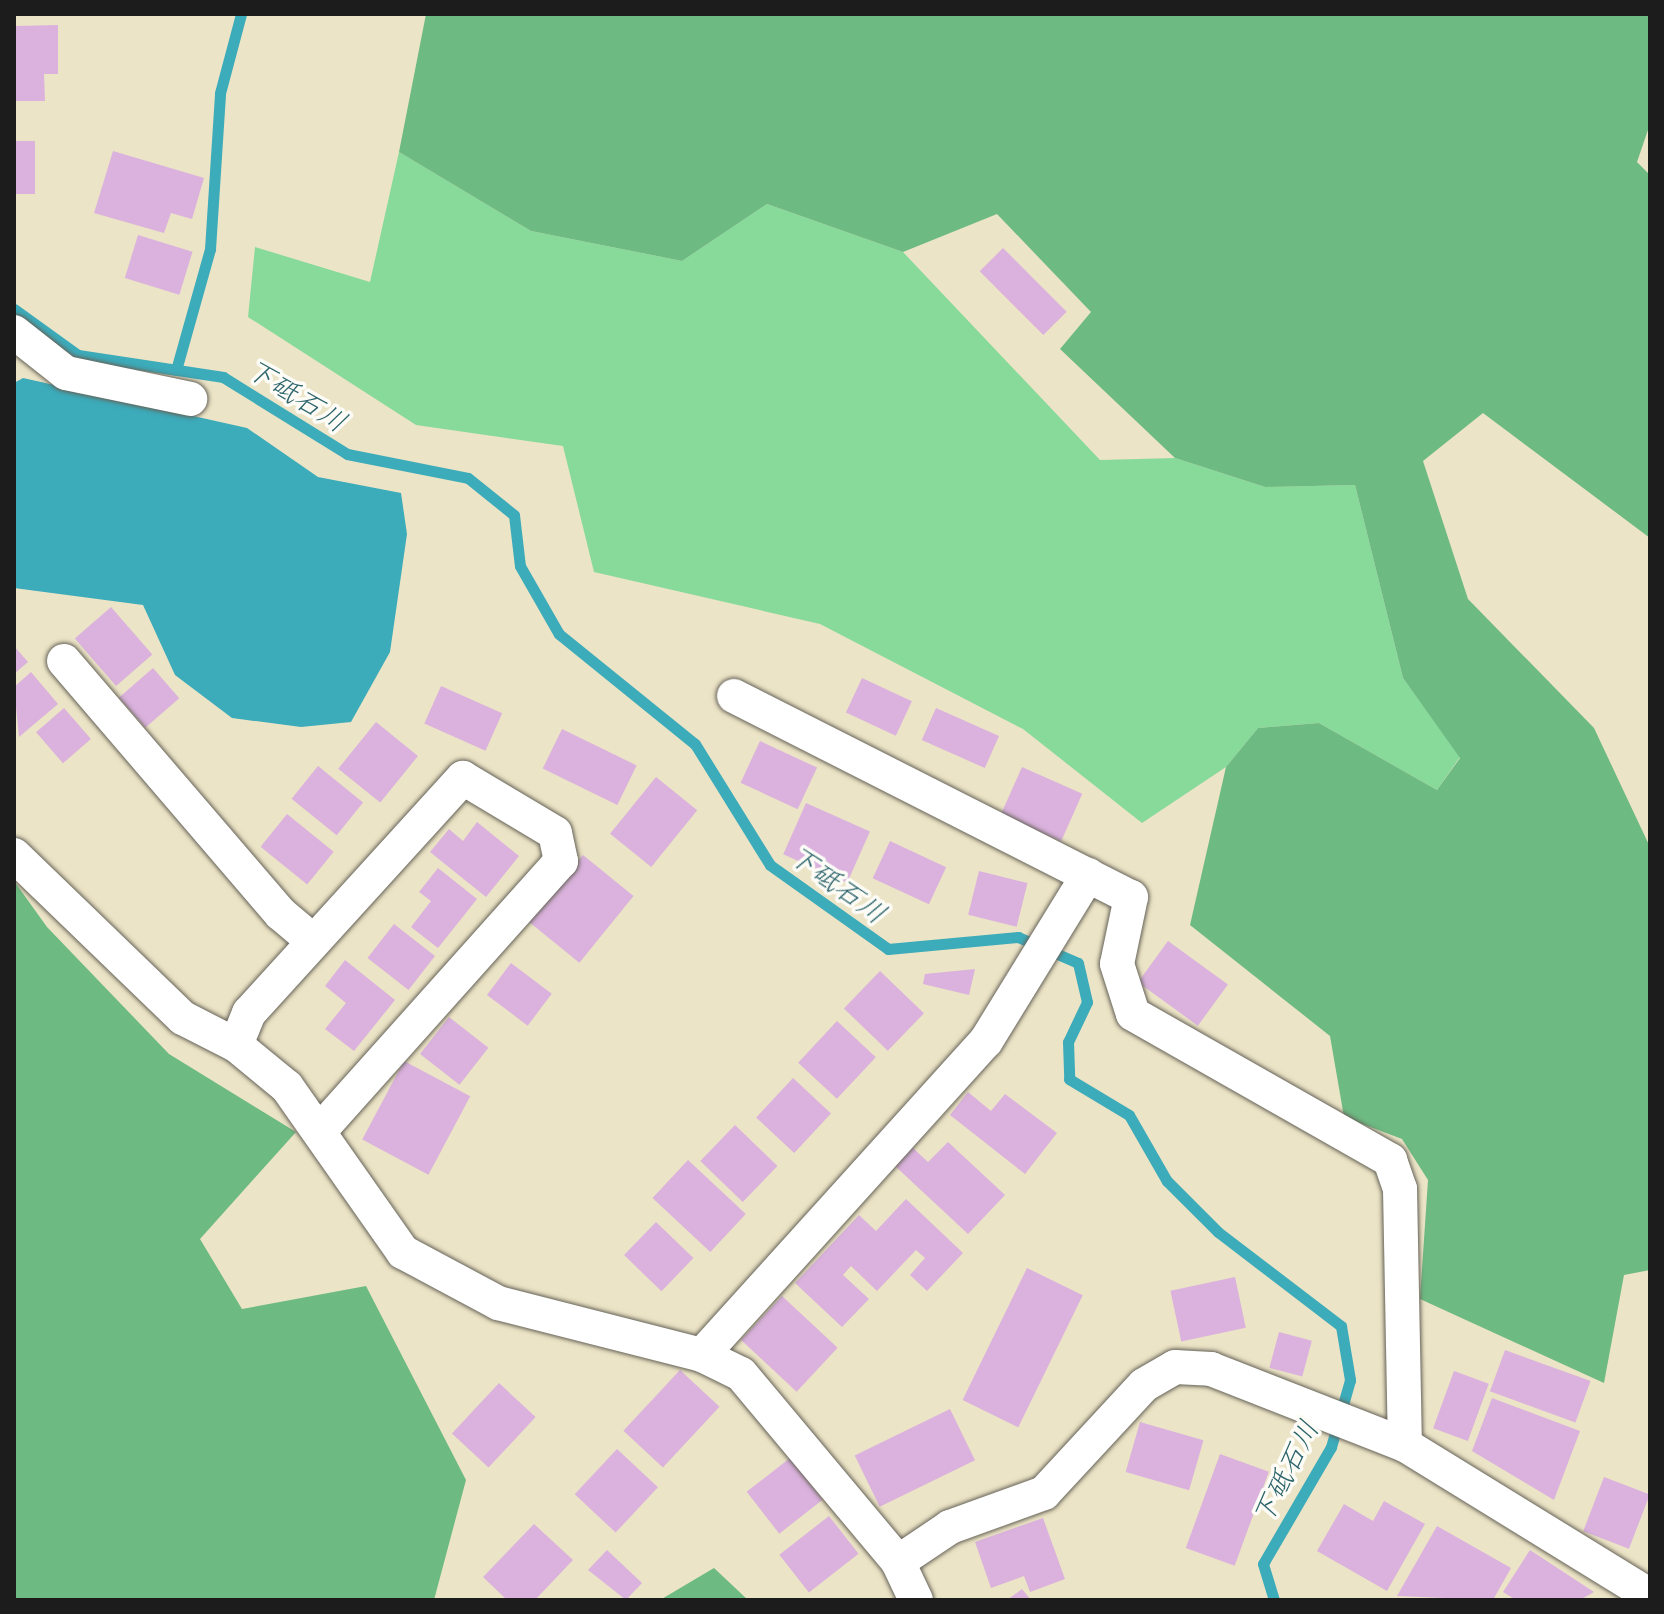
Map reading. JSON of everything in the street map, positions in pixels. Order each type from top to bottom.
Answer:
[{"type":"street","points":[[14,332],[66,373],[190,399]]},
{"type":"street","points":[[64,661],[281,914],[313,941]]},
{"type":"street","points":[[734,696],[1131,897],[1117,964],[1133,1014],[1390,1160],[1400,1189],[1405,1445]]},
{"type":"street","points":[[236,1045],[249,1013],[463,778],[555,833],[561,861],[321,1129]]},
{"type":"street","points":[[14,855],[183,1018],[236,1045],[287,1087],[321,1129],[403,1252],[498,1303],[702,1355],[741,1374],[898,1562],[916,1600]]},
{"type":"street","points":[[702,1355],[986,1041],[1088,875]]},
{"type":"street","points":[[898,1562],[950,1527],[1044,1493],[1144,1385],[1175,1367],[1211,1369],[1405,1445],[1650,1596]]},
{"type":"green space","points":[[426,14],[1650,14],[1650,124],[1637,162],[1650,175],[1650,538],[1483,413],[1423,461],[1468,599],[1594,728],[1650,847],[1650,1270],[1624,1275],[1604,1383],[1420,1299],[1428,1180],[1402,1139],[1344,1117],[1330,1036],[1190,925],[1226,767],[1258,728],[1319,723],[1437,790],[1460,758],[1403,678],[1355,485],[1265,487],[1175,458],[1060,349],[1091,312],[997,214],[903,252],[767,204],[682,261],[531,231],[399,152]]},
{"type":"green space","points":[[399,152],[531,231],[682,261],[767,204],[903,252],[1100,460],[1175,458],[1265,487],[1355,485],[1403,678],[1460,757],[1437,790],[1319,723],[1258,728],[1226,767],[1142,823],[1023,729],[820,624],[594,572],[563,446],[416,425],[248,317],[255,247],[370,282]]},
{"type":"green space","points":[[14,881],[47,927],[169,1054],[296,1132],[200,1239],[242,1309],[366,1286],[466,1480],[434,1600],[14,1600]]},
{"type":"green space","points":[[714,1568],[748,1600],[660,1600]]},
{"type":"water","points":[[23,378],[247,428],[318,477],[401,493],[407,534],[390,652],[351,722],[301,727],[232,718],[175,675],[143,605],[14,588],[14,383]]},
{"type":"building","points":[[58,25],[58,74],[44,74],[45,101],[14,101],[14,26]]},
{"type":"building","points":[[14,141],[35,141],[35,194],[14,194]]},
{"type":"building","points":[[113,151],[204,178],[192,219],[171,213],[164,233],[94,213]]},
{"type":"building","points":[[138,235],[193,252],[179,295],[125,278]]},
{"type":"building","points":[[1003,248],[1067,312],[1043,335],[980,271]]},
{"type":"building","points":[[111,607],[152,655],[116,686],[75,638]]},
{"type":"building","points":[[14,646],[28,662],[14,674]]},
{"type":"building","points":[[153,668],[179,698],[145,728],[119,698]]},
{"type":"building","points":[[31,672],[58,704],[19,737],[14,687]]},
{"type":"building","points":[[862,678],[912,701],[896,736],[846,712]]},
{"type":"building","points":[[441,686],[502,713],[486,751],[424,723]]},
{"type":"building","points":[[64,708],[91,739],[63,763],[36,732]]},
{"type":"building","points":[[936,708],[999,736],[985,768],[922,740]]},
{"type":"building","points":[[376,722],[418,756],[380,803],[338,769]]},
{"type":"building","points":[[562,729],[637,765],[617,805],[543,769]]},
{"type":"building","points":[[760,741],[817,768],[798,809],[741,783]]},
{"type":"building","points":[[318,766],[363,803],[337,835],[292,799]]},
{"type":"building","points":[[1022,767],[1082,794],[1061,841],[1001,815]]},
{"type":"building","points":[[656,777],[697,810],[651,867],[610,834]]},
{"type":"building","points":[[806,803],[870,831],[847,883],[783,854]]},
{"type":"building","points":[[287,814],[334,852],[307,884],[261,847]]},
{"type":"building","points":[[477,822],[519,856],[486,897],[430,852],[449,829],[463,841]]},
{"type":"building","points":[[890,841],[946,867],[929,904],[873,878]]},
{"type":"building","points":[[583,855],[634,896],[579,963],[529,922]]},
{"type":"building","points":[[438,868],[477,899],[438,948],[411,927],[431,901],[419,892]]},
{"type":"building","points":[[979,871],[1028,883],[1017,927],[968,915]]},
{"type":"building","points":[[394,924],[435,956],[409,990],[368,958]]},
{"type":"building","points":[[1168,941],[1228,984],[1198,1026],[1138,982]]},
{"type":"building","points":[[345,960],[395,1000],[354,1051],[325,1029],[346,1003],[325,986]]},
{"type":"building","points":[[511,963],[552,994],[528,1026],[487,995]]},
{"type":"building","points":[[975,969],[969,995],[923,984],[925,974]]},
{"type":"building","points":[[880,971],[924,1013],[888,1051],[844,1008]]},
{"type":"building","points":[[449,1017],[488,1048],[459,1085],[420,1054]]},
{"type":"building","points":[[837,1021],[876,1057],[837,1099],[798,1063]]},
{"type":"building","points":[[404,1061],[470,1096],[428,1175],[362,1140]]},
{"type":"building","points":[[793,1078],[831,1113],[794,1153],[756,1117]]},
{"type":"building","points":[[968,1092],[991,1111],[1005,1094],[1057,1133],[1025,1174],[950,1115]]},
{"type":"building","points":[[735,1125],[777,1166],[743,1202],[700,1161]]},
{"type":"building","points":[[948,1142],[1005,1195],[968,1234],[895,1166],[913,1148],[928,1162]]},
{"type":"building","points":[[688,1160],[746,1214],[710,1252],[653,1198]]},
{"type":"building","points":[[906,1199],[963,1253],[927,1291],[910,1275],[925,1258],[916,1250],[877,1291],[851,1266],[843,1275],[869,1299],[842,1327],[795,1283],[859,1215],[876,1231]]},
{"type":"building","points":[[656,1222],[693,1258],[661,1291],[624,1255]]},
{"type":"building","points":[[1027,1268],[1083,1295],[1018,1427],[963,1400]]},
{"type":"building","points":[[1235,1277],[1246,1328],[1181,1342],[1170,1291]]},
{"type":"building","points":[[782,1296],[838,1348],[797,1392],[741,1340]]},
{"type":"building","points":[[1279,1332],[1312,1341],[1302,1377],[1269,1368]]},
{"type":"building","points":[[1505,1350],[1591,1381],[1575,1422],[1490,1391]]},
{"type":"building","points":[[680,1370],[719,1407],[663,1468],[623,1431]]},
{"type":"building","points":[[1454,1371],[1489,1384],[1468,1441],[1433,1428]]},
{"type":"building","points":[[499,1383],[536,1417],[489,1468],[452,1433]]},
{"type":"building","points":[[1492,1398],[1580,1431],[1554,1500],[1472,1451]]},
{"type":"building","points":[[950,1409],[975,1460],[880,1507],[855,1455]]},
{"type":"building","points":[[1140,1422],[1203,1440],[1189,1490],[1126,1472]]},
{"type":"building","points":[[617,1449],[658,1487],[616,1533],[575,1494]]},
{"type":"building","points":[[1220,1454],[1269,1472],[1235,1566],[1186,1548]]},
{"type":"building","points":[[790,1458],[823,1500],[779,1534],[747,1492]]},
{"type":"building","points":[[1604,1477],[1650,1495],[1629,1549],[1583,1531]]},
{"type":"building","points":[[1384,1501],[1425,1524],[1387,1591],[1317,1551],[1344,1504],[1373,1521]]},
{"type":"building","points":[[829,1516],[859,1554],[809,1593],[779,1555]]},
{"type":"building","points":[[1043,1518],[1065,1579],[1030,1592],[1024,1576],[991,1588],[975,1542]]},
{"type":"building","points":[[534,1524],[573,1560],[535,1600],[507,1600],[483,1577]]},
{"type":"building","points":[[1437,1526],[1511,1568],[1493,1600],[1397,1596]]},
{"type":"building","points":[[607,1550],[642,1583],[626,1600],[588,1570]]},
{"type":"building","points":[[1530,1550],[1594,1592],[1580,1600],[1516,1600],[1503,1592]]},
{"type":"building","points":[[1022,1589],[1031,1600],[1007,1600]]},
{"type":"waterway","points":[[176,370],[210,249],[220,93],[241,14]]},
{"type":"waterway","name":"下砥石川","points":[[14,309],[78,355],[223,377],[347,454],[468,478],[514,515],[520,566],[559,634],[695,744],[770,865],[888,949],[1018,937],[1078,963],[1087,1002],[1068,1042],[1069,1079],[1129,1115],[1167,1181],[1218,1232],[1341,1326],[1350,1380],[1331,1447],[1263,1564],[1274,1600]]}]
